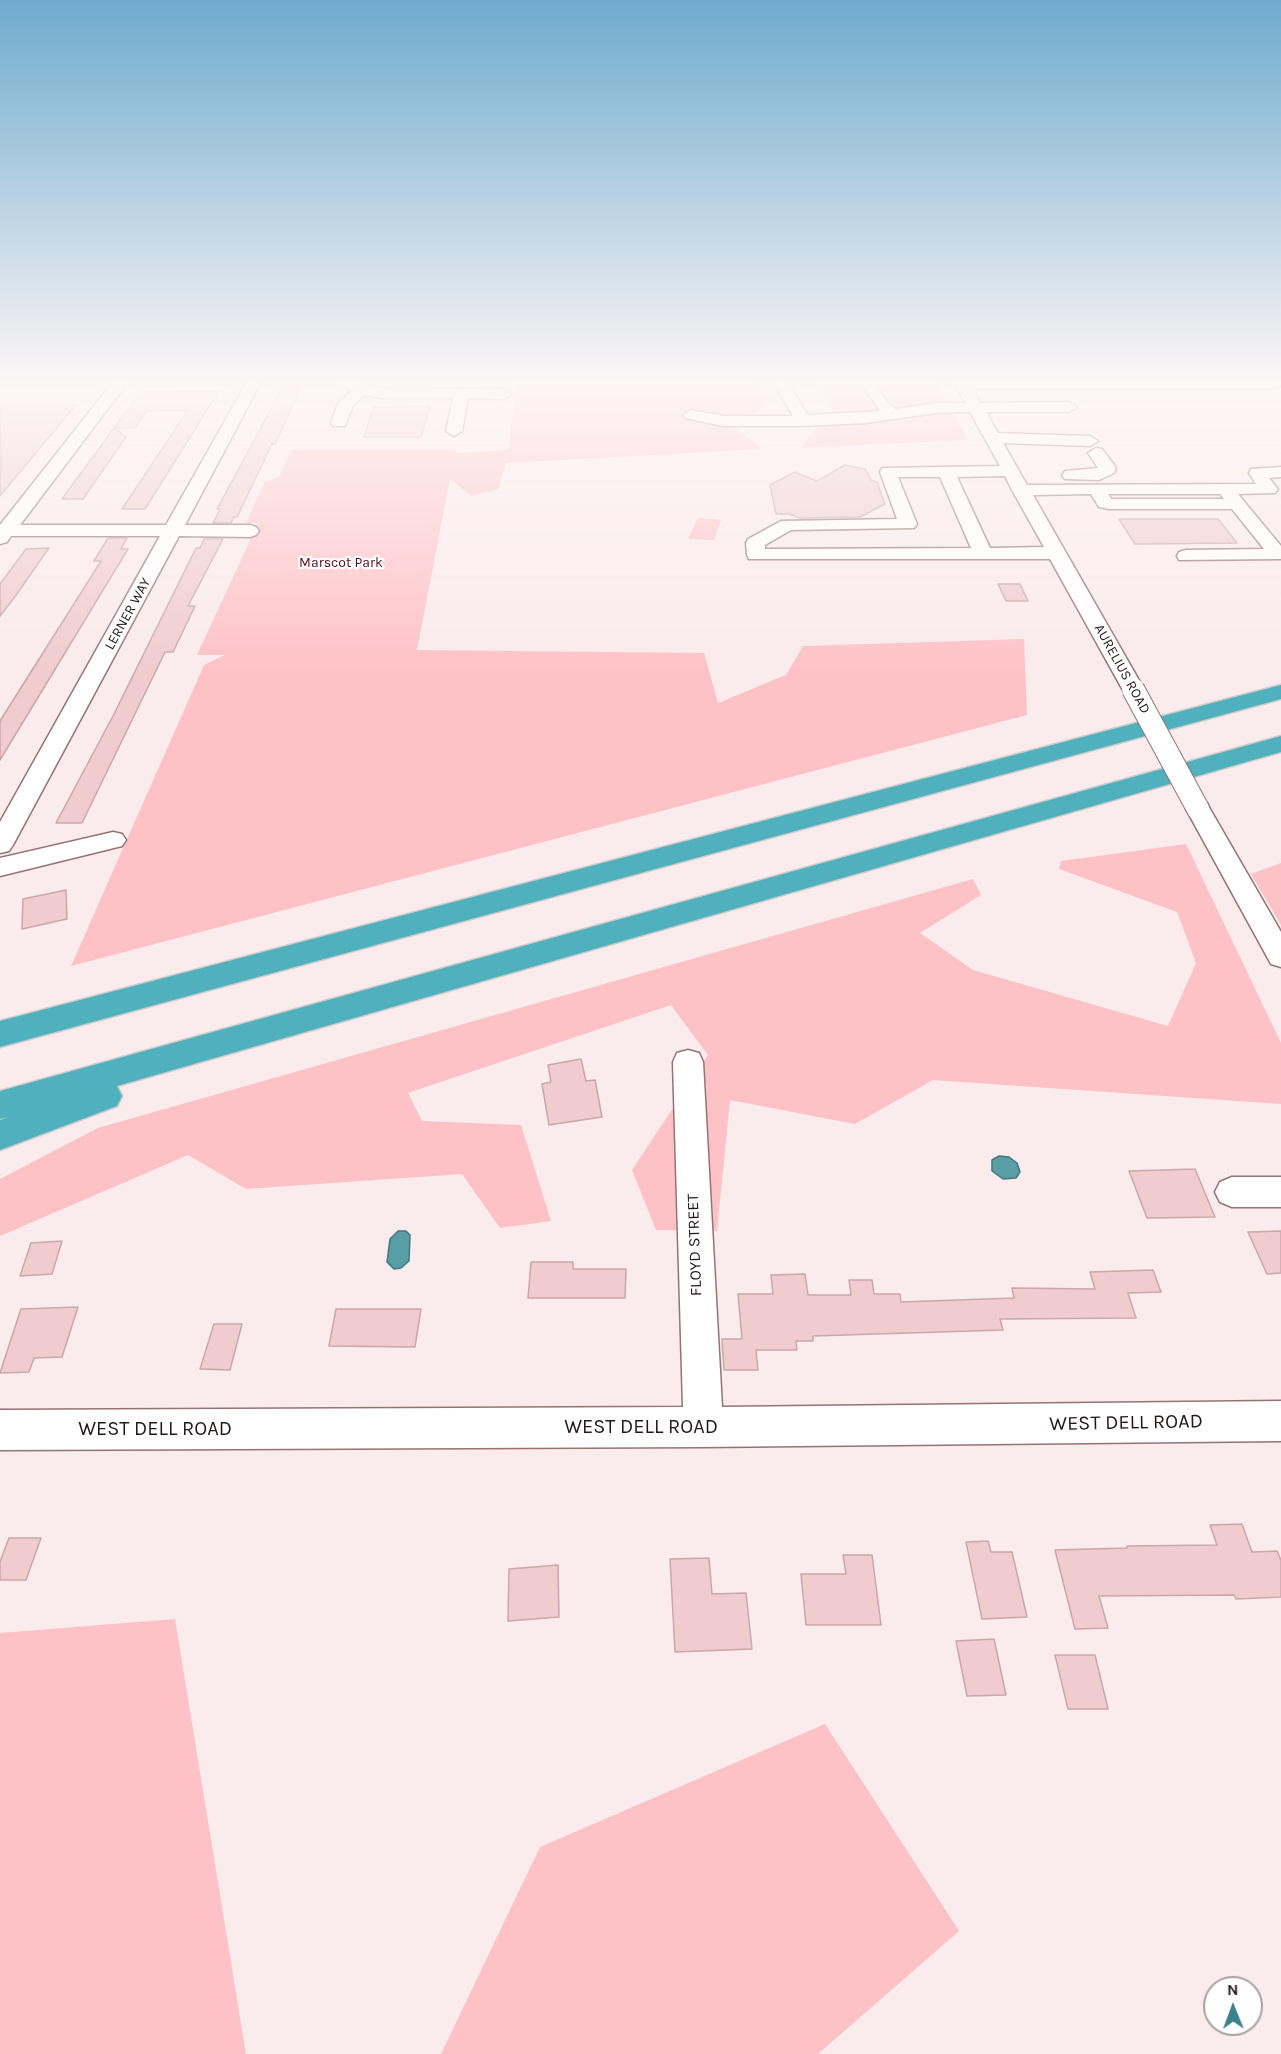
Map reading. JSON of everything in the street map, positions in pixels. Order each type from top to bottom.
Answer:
[{"type":"highway","points":[[0,1032],[106,1006],[1281,692]]},
{"type":"highway","points":[[0,1105],[1281,744]]},
{"type":"highway","points":[[0,1135],[333,1010]]},
{"type":"street","points":[[2,533],[45,478]]},
{"type":"street","name":"LERNER WAY","points":[[0,845],[202,478]]},
{"type":"street","points":[[890,478],[908,524],[786,525],[755,543],[756,555],[1057,553]]},
{"type":"street","points":[[949,478],[983,554]]},
{"type":"street","points":[[1005,478],[1096,489],[1269,489],[1261,478]]},
{"type":"street","points":[[1015,479],[1039,478]]},
{"type":"street","name":"AURELIUS ROAD","points":[[1015,479],[1281,957]]},
{"type":"street","points":[[1096,489],[1105,503],[1109,504],[1238,504]]},
{"type":"street","points":[[1186,556],[1278,554],[1225,489]]},
{"type":"street","points":[[2,533],[249,531]]},
{"type":"street","points":[[0,867],[113,840]]},
{"type":"street","name":"FLOYD STREET","points":[[688,1062],[703,1427]]},
{"type":"street","points":[[1232,1192],[1281,1192]]},
{"type":"street","name":"WEST DELL ROAD","points":[[0,1430],[703,1427],[1281,1421]]},
{"type":"green space","name":"Marscot Park","points":[[277,478],[501,478],[498,489],[471,496],[450,479],[417,650],[704,653],[718,703],[786,675],[803,646],[1024,639],[1027,715],[71,966],[204,665],[225,655],[197,655],[258,523],[246,523],[265,482]]},
{"type":"green space","points":[[698,518],[721,520],[714,540],[688,539]]},
{"type":"green space","points":[[1186,844],[1281,1043],[1281,1104],[933,1080],[855,1124],[730,1100],[717,1231],[656,1230],[632,1170],[708,1055],[671,1005],[408,1093],[422,1121],[521,1125],[551,1221],[500,1228],[462,1174],[246,1189],[188,1155],[0,1236],[0,1179],[98,1128],[973,879],[981,895],[920,933],[973,970],[1168,1026],[1196,963],[1177,912],[1059,869],[1061,861]]},
{"type":"green space","points":[[1281,863],[1281,925],[1251,874]]},
{"type":"green space","points":[[175,1619],[246,2054],[0,2054],[0,1633]]},
{"type":"green space","points":[[825,1724],[959,1931],[818,2054],[441,2054],[540,1847]]},
{"type":"water","points":[[999,1156],[1009,1157],[1017,1163],[1020,1172],[1016,1178],[1003,1179],[992,1171],[992,1160]]},
{"type":"water","points":[[398,1231],[406,1231],[410,1235],[409,1261],[401,1268],[394,1269],[387,1262],[390,1239]]},
{"type":"building","points":[[0,478],[15,478],[0,496]]},
{"type":"building","points":[[77,478],[98,478],[83,499],[62,499]]},
{"type":"building","points":[[143,478],[165,478],[145,509],[122,509]]},
{"type":"building","points":[[234,478],[256,478],[237,517],[234,517],[231,523],[213,523],[220,509],[217,509]]},
{"type":"building","points":[[784,478],[809,478],[817,481],[823,478],[870,478],[877,482],[885,504],[860,517],[800,518],[789,514],[776,514],[770,485]]},
{"type":"building","points":[[1119,519],[1218,519],[1237,543],[1135,544]]},
{"type":"building","points":[[108,538],[127,538],[121,549],[128,549],[0,760],[0,721],[101,561],[94,561]]},
{"type":"building","points":[[204,539],[223,539],[188,606],[195,606],[173,652],[165,652],[82,823],[56,823],[113,716],[196,548],[200,548]]},
{"type":"building","points":[[49,548],[0,616],[0,584],[26,549]]},
{"type":"building","points":[[998,584],[1020,584],[1028,601],[1006,601]]},
{"type":"building","points":[[66,890],[67,919],[22,929],[23,899]]},
{"type":"building","points":[[581,1059],[586,1081],[595,1080],[602,1117],[549,1125],[542,1084],[551,1082],[548,1065]]},
{"type":"building","points":[[1195,1169],[1215,1217],[1147,1218],[1129,1171]]},
{"type":"building","points":[[1281,1231],[1281,1273],[1267,1274],[1248,1232]]},
{"type":"building","points":[[62,1241],[52,1274],[20,1276],[31,1243]]},
{"type":"building","points":[[531,1262],[573,1262],[573,1269],[626,1269],[625,1298],[528,1298]]},
{"type":"building","points":[[1153,1270],[1161,1292],[1128,1293],[1136,1318],[1000,1319],[1003,1330],[813,1336],[813,1341],[796,1341],[797,1350],[756,1350],[758,1370],[724,1370],[722,1339],[742,1339],[738,1294],[773,1294],[771,1275],[805,1274],[808,1295],[851,1295],[849,1280],[872,1280],[874,1294],[900,1294],[901,1302],[1014,1298],[1012,1288],[1095,1289],[1090,1272]]},
{"type":"building","points":[[78,1307],[62,1357],[34,1358],[29,1372],[0,1373],[21,1309]]},
{"type":"building","points":[[336,1309],[421,1309],[415,1347],[329,1346]]},
{"type":"building","points":[[214,1324],[242,1324],[230,1370],[200,1369]]},
{"type":"building","points":[[1242,1524],[1252,1552],[1277,1551],[1281,1560],[1281,1597],[1236,1599],[1234,1595],[1099,1596],[1108,1628],[1075,1629],[1055,1550],[1217,1545],[1210,1525]]},
{"type":"building","points":[[9,1538],[41,1538],[26,1580],[0,1580],[0,1562]]},
{"type":"building","points":[[988,1541],[991,1552],[1012,1552],[1027,1617],[982,1619],[966,1542]]},
{"type":"building","points":[[843,1555],[872,1555],[881,1625],[806,1625],[801,1574],[846,1574]]},
{"type":"building","points":[[709,1558],[712,1594],[746,1593],[752,1649],[675,1652],[670,1559]]},
{"type":"building","points":[[558,1565],[559,1617],[508,1621],[509,1569]]},
{"type":"building","points":[[994,1639],[1006,1695],[967,1696],[956,1641]]},
{"type":"building","points":[[1055,1655],[1095,1655],[1108,1709],[1068,1709]]}]
